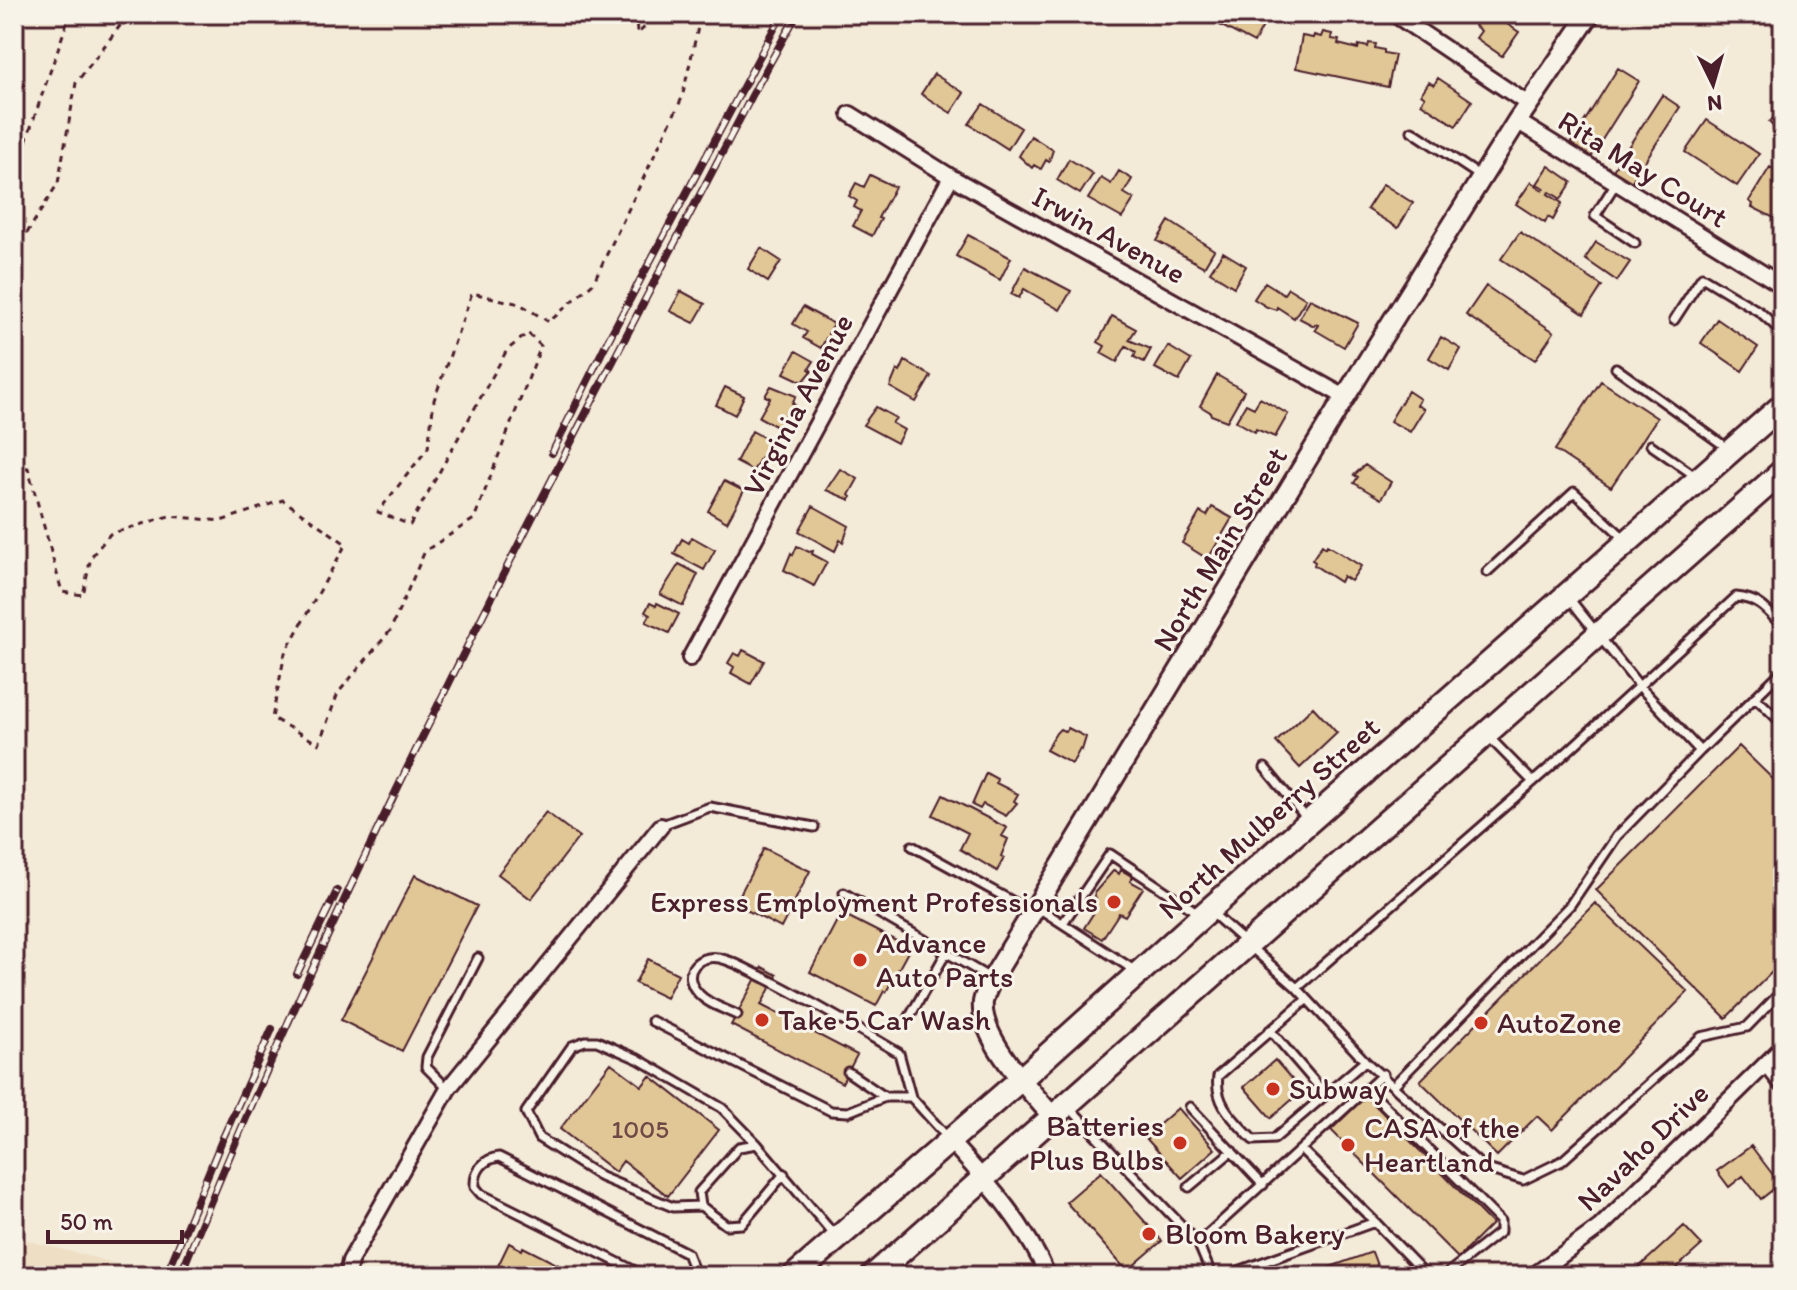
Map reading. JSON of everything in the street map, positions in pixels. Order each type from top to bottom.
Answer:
[{"type":"main road","name":"North Mulberry Street","points":[[794,1276],[1783,405]]},
{"type":"main road","points":[[873,1276],[1783,471]]},
{"type":"street","name":"Rita May Court","points":[[1394,14],[1528,104]]},
{"type":"street","name":"North Main Street","points":[[1060,1111],[1021,1079],[994,1041],[985,1019],[983,1002],[992,979],[1345,397],[1517,121],[1590,14]]},
{"type":"street","name":"Irwin Avenue","points":[[850,114],[951,177],[1345,397]]},
{"type":"street","name":"Rita May Court","points":[[1517,121],[1783,286]]},
{"type":"street","name":"Virginia Avenue","points":[[690,658],[951,177]]},
{"type":"street","points":[[347,1276],[350,1261],[448,1089],[661,826]]},
{"type":"street","name":"Navaho Drive","points":[[1533,1276],[1600,1227],[1783,1047]]},
{"type":"street","points":[[1766,1064],[1783,1085]]},
{"type":"street","points":[[950,1141],[1021,1226],[1048,1276]]},
{"type":"lane","points":[[1412,131],[1482,177]]},
{"type":"lane","points":[[1616,183],[1595,216],[1635,243]]},
{"type":"lane","points":[[1674,320],[1702,277],[1760,312],[1783,333]]},
{"type":"lane","points":[[1616,368],[1731,451]]},
{"type":"lane","points":[[1651,445],[1700,479]]},
{"type":"lane","points":[[1487,572],[1574,492],[1628,542]]},
{"type":"lane","points":[[1566,595],[1640,687],[1700,751]]},
{"type":"lane","points":[[1297,988],[1640,687],[1736,597],[1751,598],[1783,627]]},
{"type":"lane","points":[[1394,1085],[1570,905],[1617,836],[1783,670]]},
{"type":"lane","points":[[1755,697],[1783,724]]},
{"type":"lane","points":[[1486,733],[1533,782]]},
{"type":"lane","points":[[1265,768],[1309,822]]},
{"type":"lane","points":[[661,826],[710,807],[814,827]]},
{"type":"lane","points":[[912,846],[1063,923],[1140,974]]},
{"type":"lane","points":[[1063,923],[1110,854],[1206,913],[1247,945],[1297,988],[1365,1061],[1484,1168],[1523,1180],[1562,1161],[1701,1037],[1747,1027],[1783,990]]},
{"type":"lane","points":[[844,893],[992,979]]},
{"type":"lane","points":[[909,1018],[946,953]]},
{"type":"lane","points":[[737,1015],[700,996],[692,984],[691,971],[699,960],[709,956],[726,959],[793,992],[899,1053],[911,1097],[950,1141]]},
{"type":"lane","points":[[448,1089],[426,1067],[427,1057],[478,958]]},
{"type":"lane","points":[[1306,1000],[1218,1076],[1218,1102],[1253,1140],[1274,1139],[1365,1061]]},
{"type":"lane","points":[[652,1021],[831,1111],[848,1112],[885,1097],[911,1097]]},
{"type":"lane","points":[[1270,1030],[1326,1095]]},
{"type":"lane","points":[[784,1174],[742,1224],[726,1225],[701,1206],[673,1207],[601,1177],[539,1138],[526,1112],[572,1046],[597,1041],[638,1059],[722,1108],[784,1174],[837,1239]]},
{"type":"lane","points":[[848,1072],[885,1097]]},
{"type":"lane","points":[[1198,1243],[1383,1074]]},
{"type":"lane","points":[[1367,1088],[1500,1221],[1500,1232],[1444,1276]]},
{"type":"lane","points":[[1190,1107],[1263,1185]]},
{"type":"lane","points":[[1060,1111],[1198,1243],[1212,1276]]},
{"type":"lane","points":[[701,1206],[699,1192],[739,1147],[757,1144]]},
{"type":"lane","points":[[1301,1149],[1427,1276]]},
{"type":"lane","points":[[1189,1187],[1232,1151]]},
{"type":"lane","points":[[645,1276],[481,1194],[475,1187],[477,1171],[489,1158],[499,1157],[687,1253],[696,1276]]},
{"type":"lane","points":[[1224,1276],[1375,1222]]},
{"type":"path","points":[[14,176],[70,14]]},
{"type":"path","points":[[14,254],[58,183],[76,83],[129,14]]},
{"type":"path","points":[[636,14],[637,34],[660,14]]},
{"type":"path","points":[[14,466],[28,468],[62,592],[83,595],[91,557],[110,534],[169,516],[221,521],[283,500],[346,544],[285,653],[272,718],[319,744],[338,693],[390,631],[425,551],[474,519],[541,346],[528,333],[507,350],[410,525],[378,512],[428,448],[434,400],[472,293],[520,304],[549,322],[593,283],[682,98],[701,14]]},
{"type":"shaded area","points":[[14,1237],[118,1264],[115,1276],[14,1276]]},
{"type":"building","points":[[1199,14],[1268,14],[1269,15],[1254,43]]},
{"type":"building","points":[[1492,14],[1519,32],[1502,56],[1476,38],[1481,31],[1475,26],[1483,16],[1488,19]]},
{"type":"building","points":[[1323,32],[1332,34],[1331,39],[1339,40],[1338,44],[1358,49],[1359,45],[1368,47],[1369,43],[1376,44],[1375,48],[1395,55],[1388,87],[1296,68],[1302,36],[1321,37]]},
{"type":"building","points":[[1618,68],[1639,81],[1590,159],[1569,146]]},
{"type":"building","points":[[934,74],[964,93],[951,113],[921,94]]},
{"type":"building","points":[[1438,78],[1472,101],[1456,126],[1421,103],[1425,97],[1421,94],[1429,82],[1434,85]]},
{"type":"building","points":[[1662,95],[1680,107],[1630,184],[1612,172]]},
{"type":"building","points":[[983,104],[1021,128],[1008,149],[969,124]]},
{"type":"building","points":[[1783,110],[1783,137],[1769,122]]},
{"type":"building","points":[[1707,120],[1759,154],[1737,186],[1685,152]]},
{"type":"building","points":[[1031,136],[1053,150],[1049,162],[1046,160],[1041,169],[1034,165],[1032,168],[1019,156]]},
{"type":"building","points":[[1069,159],[1093,174],[1080,194],[1057,180]]},
{"type":"building","points":[[1549,166],[1572,182],[1561,199],[1550,192],[1548,194],[1562,203],[1553,220],[1548,217],[1545,223],[1516,204],[1531,182],[1542,190],[1544,188],[1537,184]]},
{"type":"building","points":[[1770,167],[1783,175],[1783,212],[1778,220],[1752,207],[1749,201]]},
{"type":"building","points":[[1119,171],[1132,179],[1124,193],[1134,199],[1122,218],[1088,199],[1101,178],[1111,184]]},
{"type":"building","points":[[870,175],[895,187],[872,236],[853,226],[861,211],[854,207],[857,201],[849,196],[856,183],[864,187]]},
{"type":"building","points":[[1383,184],[1413,203],[1398,228],[1367,209]]},
{"type":"building","points":[[1169,221],[1214,250],[1204,267],[1157,241]]},
{"type":"building","points":[[1520,232],[1602,286],[1584,314],[1501,259]]},
{"type":"building","points":[[968,235],[1011,258],[1000,280],[956,256]]},
{"type":"building","points":[[1596,242],[1630,262],[1617,281],[1585,259]]},
{"type":"building","points":[[761,248],[781,261],[768,282],[748,269]]},
{"type":"building","points":[[1223,252],[1246,266],[1234,287],[1210,272]]},
{"type":"building","points":[[1025,267],[1071,291],[1060,310],[1024,289],[1019,298],[1011,294]]},
{"type":"building","points":[[1265,282],[1284,294],[1288,288],[1306,299],[1294,318],[1277,307],[1276,310],[1267,307],[1254,299]]},
{"type":"building","points":[[1486,286],[1554,332],[1535,360],[1466,315]]},
{"type":"building","points":[[681,291],[705,304],[694,323],[670,311]]},
{"type":"building","points":[[1310,299],[1358,323],[1344,347],[1315,330],[1318,325],[1299,318]]},
{"type":"building","points":[[803,307],[834,324],[828,334],[831,336],[826,338],[821,348],[803,338],[807,332],[793,324]]},
{"type":"building","points":[[1112,316],[1136,329],[1129,340],[1151,349],[1144,362],[1134,357],[1136,352],[1126,346],[1117,362],[1101,353],[1105,346],[1098,342]]},
{"type":"building","points":[[1717,319],[1758,347],[1742,371],[1701,343]]},
{"type":"building","points":[[1441,337],[1461,349],[1449,370],[1429,358]]},
{"type":"building","points":[[1168,346],[1191,360],[1179,381],[1155,368]]},
{"type":"building","points":[[796,351],[814,361],[809,369],[812,371],[803,382],[784,373]]},
{"type":"building","points":[[905,361],[931,376],[916,402],[890,387],[897,370],[900,372]]},
{"type":"building","points":[[1217,375],[1244,391],[1227,421],[1211,415],[1200,406]]},
{"type":"building","points":[[1601,381],[1657,418],[1611,487],[1555,450]]},
{"type":"building","points":[[771,386],[796,396],[792,403],[795,405],[790,414],[787,412],[781,429],[759,417],[770,398],[765,396]]},
{"type":"building","points":[[725,387],[744,396],[735,415],[716,405]]},
{"type":"building","points":[[1408,391],[1420,399],[1417,405],[1424,409],[1410,432],[1390,421]]},
{"type":"building","points":[[1260,398],[1288,414],[1275,437],[1256,429],[1255,432],[1236,421],[1246,404],[1254,408]]},
{"type":"building","points":[[876,407],[896,418],[892,423],[904,430],[897,443],[863,425]]},
{"type":"building","points":[[752,431],[770,441],[753,471],[736,462]]},
{"type":"building","points":[[1365,465],[1391,482],[1381,499],[1354,483],[1358,477],[1354,475]]},
{"type":"building","points":[[840,469],[858,479],[849,495],[850,500],[826,490]]},
{"type":"building","points":[[724,481],[744,491],[727,522],[708,511]]},
{"type":"building","points":[[813,506],[849,526],[843,542],[840,540],[835,551],[799,531]]},
{"type":"building","points":[[1212,507],[1232,518],[1208,559],[1182,543],[1200,512],[1207,516]]},
{"type":"building","points":[[692,537],[715,550],[704,570],[674,554],[682,539],[689,543]]},
{"type":"building","points":[[1322,545],[1361,566],[1351,581],[1343,576],[1340,582],[1314,565],[1312,560]]},
{"type":"building","points":[[797,546],[813,551],[812,554],[827,562],[814,586],[784,570]]},
{"type":"building","points":[[679,564],[698,574],[683,606],[660,594]]},
{"type":"building","points":[[650,603],[656,606],[657,603],[679,614],[669,633],[646,622],[650,615],[645,612]]},
{"type":"building","points":[[743,650],[764,661],[751,684],[731,673],[734,667],[728,663],[734,653],[740,656]]},
{"type":"building","points":[[1313,707],[1337,733],[1300,768],[1276,742]]},
{"type":"building","points":[[1068,728],[1086,737],[1082,750],[1072,764],[1046,750],[1060,729],[1066,732]]},
{"type":"building","points":[[1739,746],[1783,789],[1783,961],[1726,1018],[1596,890]]},
{"type":"building","points":[[986,773],[997,779],[996,783],[1018,794],[1014,801],[1017,803],[1006,816],[983,804],[980,809],[972,805]]},
{"type":"building","points":[[943,795],[1007,828],[1002,836],[1008,839],[1001,856],[1004,858],[997,871],[960,849],[968,833],[933,815]]},
{"type":"building","points":[[546,812],[579,837],[531,899],[498,874]]},
{"type":"building","points":[[764,848],[810,871],[781,928],[735,904]]},
{"type":"building","name":"Express Employment Professionals","points":[[1114,870],[1119,874],[1121,870],[1133,877],[1130,881],[1143,888],[1125,916],[1119,913],[1102,939],[1084,928],[1096,909],[1091,906],[1096,898],[1095,892]]},
{"type":"building","points":[[415,875],[477,906],[402,1051],[341,1020]]},
{"type":"building","points":[[1595,903],[1688,992],[1552,1130],[1537,1116],[1497,1156],[1420,1081]]},
{"type":"building","name":"Advance Auto Parts","points":[[841,913],[910,948],[876,1006],[810,972]]},
{"type":"building","points":[[648,959],[678,974],[666,998],[635,983]]},
{"type":"building","name":"Take 5 Car Wash","points":[[762,967],[777,975],[761,1005],[857,1055],[842,1083],[731,1025]]},
{"type":"building","name":"Subway","points":[[1275,1060],[1302,1091],[1271,1118],[1244,1087]]},
{"type":"building","points":[[611,1063],[642,1086],[650,1076],[719,1130],[668,1196],[623,1161],[615,1172],[560,1129]]},
{"type":"building","points":[[1366,1096],[1492,1224],[1458,1258],[1331,1130]]},
{"type":"building","name":"Batteries Plus Bulbs","points":[[1178,1108],[1215,1149],[1182,1178],[1145,1137]]},
{"type":"building","points":[[1751,1146],[1780,1184],[1761,1199],[1743,1176],[1729,1187],[1717,1171]]},
{"type":"building","points":[[1101,1172],[1162,1241],[1127,1271],[1066,1202]]},
{"type":"building","points":[[1684,1226],[1702,1245],[1673,1271],[1678,1276],[1647,1276],[1639,1267]]},
{"type":"building","points":[[509,1243],[522,1250],[523,1247],[580,1276],[493,1276]]},
{"type":"building","points":[[1372,1252],[1381,1276],[1305,1276]]},
{"type":"railway","points":[[552,453],[605,346],[782,14]]},
{"type":"railway","points":[[180,1276],[310,973],[453,675],[603,380],[797,14]]},
{"type":"railway","points":[[297,974],[337,891]]},
{"type":"railway","points":[[166,1276],[272,1029]]},
{"type":"place","name":"Express Employment Professionals","points":[[1114,902]]},
{"type":"place","name":"Advance Auto Parts","points":[[860,960]]},
{"type":"place","name":"Take 5 Car Wash","points":[[762,1020]]},
{"type":"place","name":"AutoZone","points":[[1481,1023]]},
{"type":"place","name":"Subway","points":[[1273,1089]]},
{"type":"place","name":"Batteries Plus Bulbs","points":[[1180,1143]]},
{"type":"place","name":"CASA of the Heartland","points":[[1348,1145]]},
{"type":"place","name":"Bloom Bakery","points":[[1149,1234]]}]
